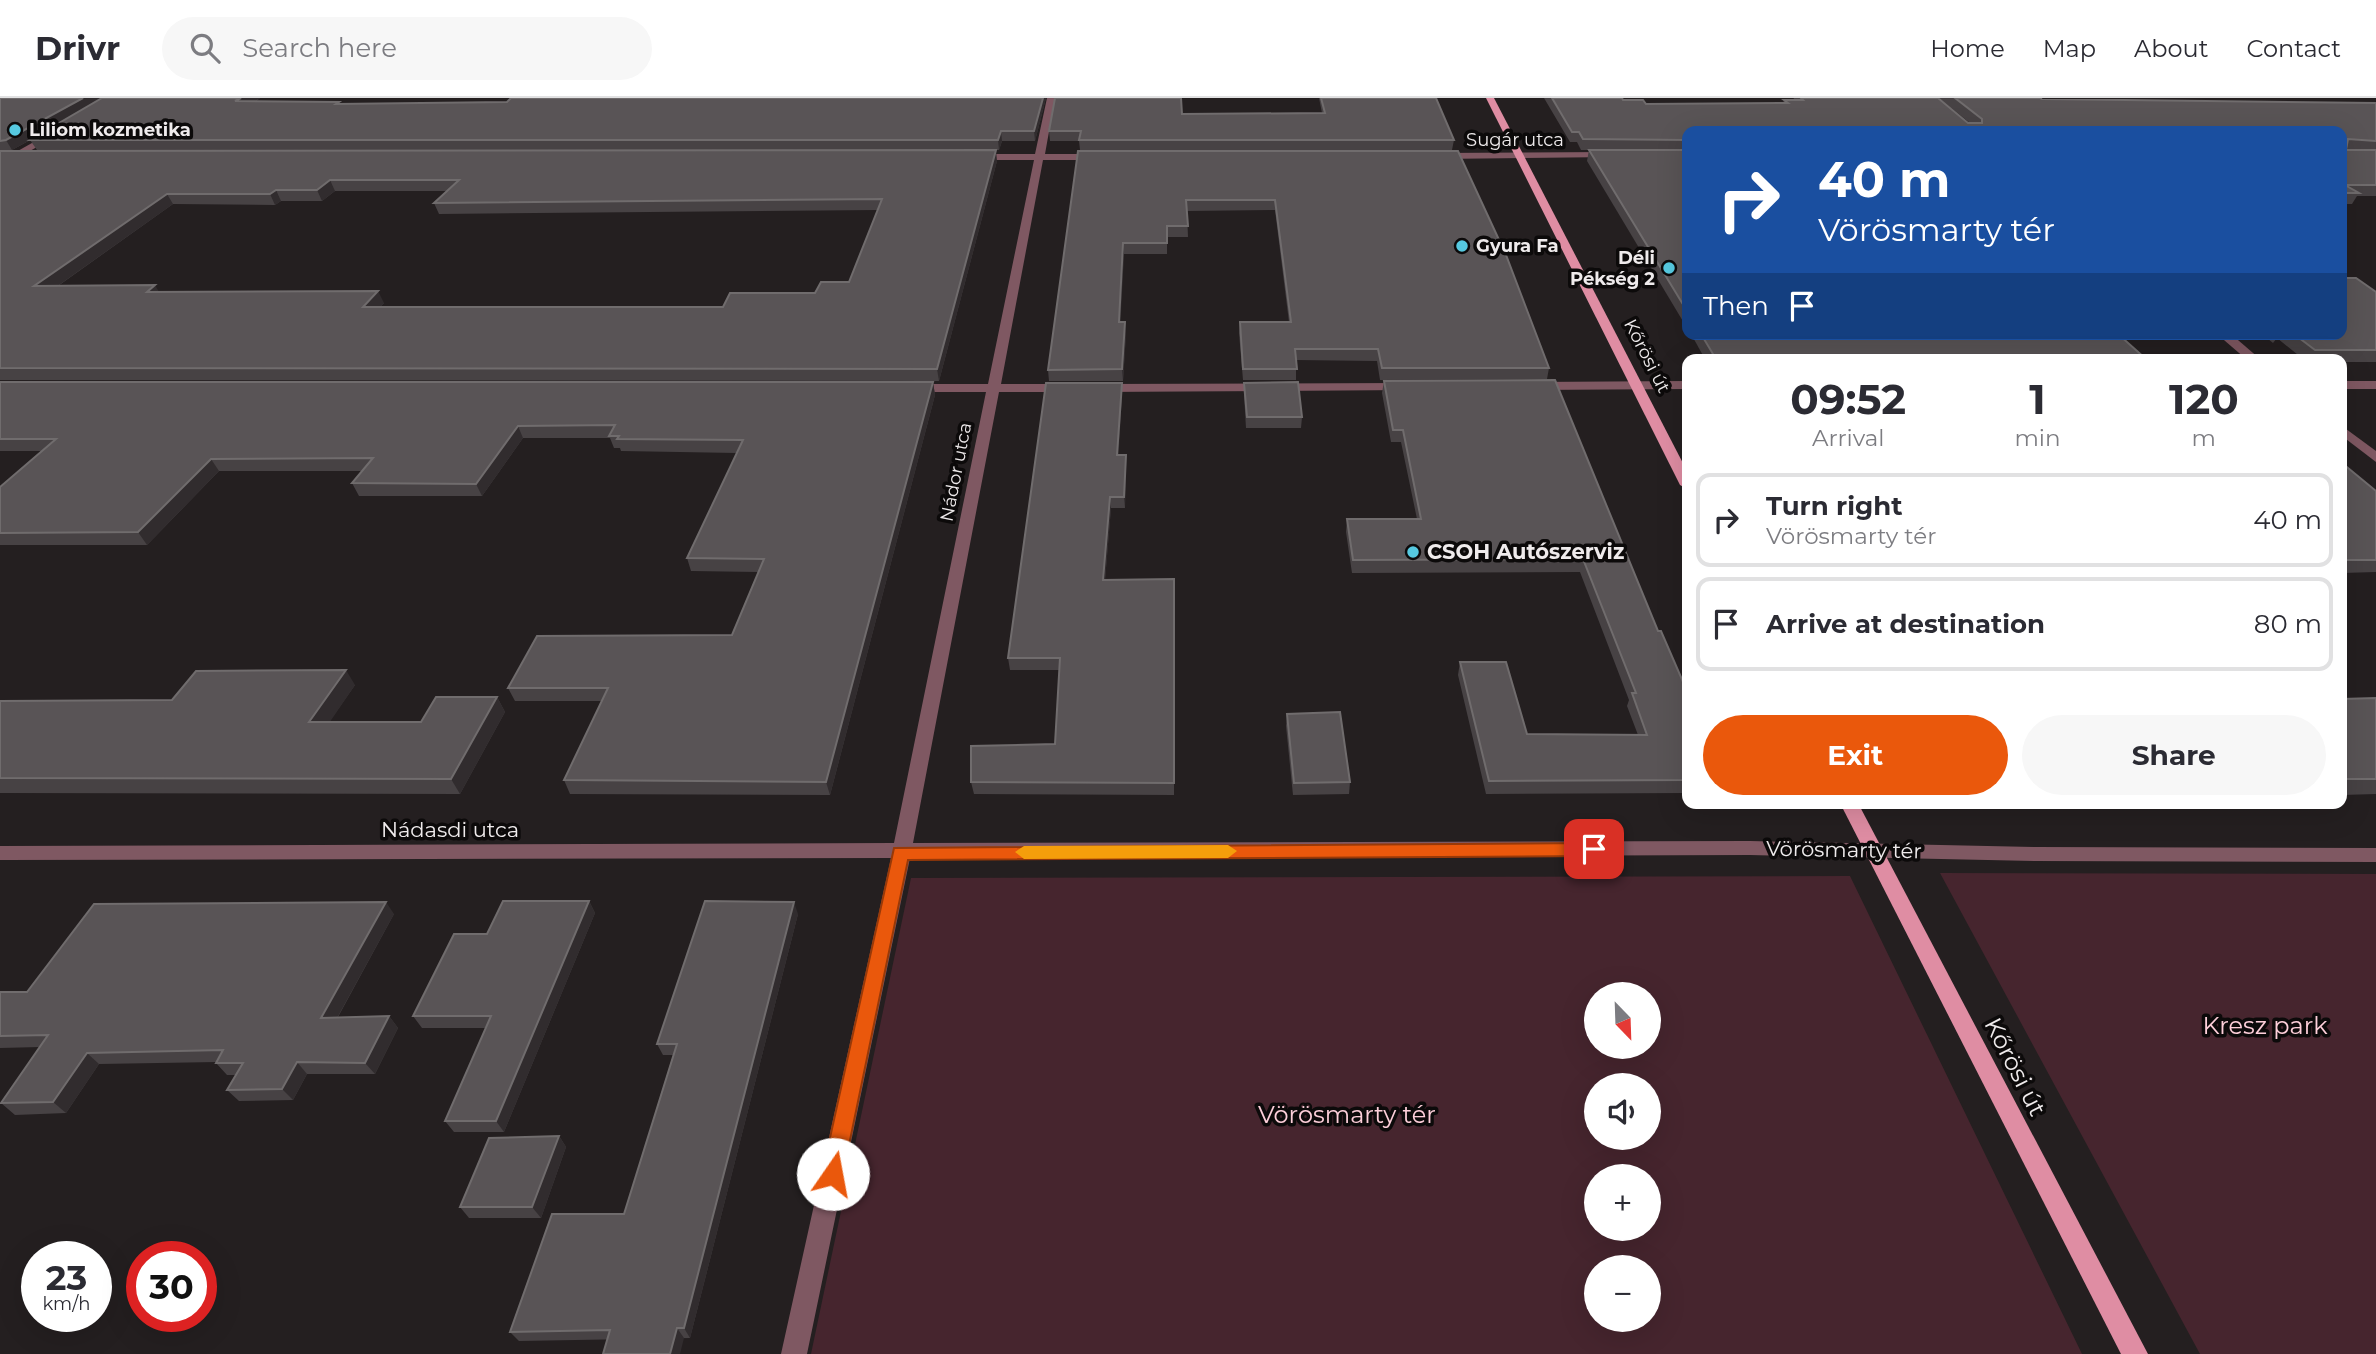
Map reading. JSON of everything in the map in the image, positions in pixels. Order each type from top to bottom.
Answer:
[{"type":"main road","name":"Kőrösi út","points":[[1490,98],[1682,475]]},
{"type":"main road","name":"Kőrösi út","points":[[1852,809],[2135,1354]]},
{"type":"street","name":"Nádor utca","points":[[901,853],[1051,98]]},
{"type":"street","points":[[0,165],[71,124]]},
{"type":"street","name":"Sugár utca","points":[[1428,156],[1619,155]]},
{"type":"street","points":[[0,156],[41,156]]},
{"type":"street","points":[[956,157],[1109,157]]},
{"type":"street","points":[[2230,340],[2248,354]]},
{"type":"street","points":[[2347,385],[2376,385]]},
{"type":"street","points":[[1522,386],[1682,386]]},
{"type":"street","points":[[895,388],[1425,387]]},
{"type":"street","points":[[2347,434],[2376,458]]},
{"type":"street","name":"Vörösmarty tér","points":[[901,853],[1873,850],[2034,854],[2376,855]]},
{"type":"street","name":"Nádasdi utca","points":[[0,853],[901,853]]},
{"type":"street","points":[[794,1354],[901,853]]},
{"type":"green space","name":"Kresz park","points":[[1940,873],[2376,874],[2376,1354],[2200,1354]]},
{"type":"green space","name":"Vörösmarty tér","points":[[1850,876],[2082,1354],[811,1354],[911,878]]},
{"type":"building","points":[[0,98],[83,98],[0,141]]},
{"type":"building","points":[[102,98],[241,98],[235,101],[339,102],[336,104],[507,102],[511,98],[1043,98],[1034,131],[1001,131],[998,140],[30,140]]},
{"type":"building","points":[[1055,98],[1181,98],[1182,114],[1325,113],[1321,98],[1436,98],[1454,140],[1079,140],[1081,131],[1049,131]]},
{"type":"building","points":[[1552,98],[1622,98],[1643,100],[1646,104],[1788,103],[1784,100],[1803,100],[1801,98],[1938,98],[1968,123],[1982,123],[1982,119],[1955,98],[2376,103],[2376,141],[2348,139],[2347,144],[2347,126],[1682,126],[1682,140],[1583,139],[1579,132],[1572,132]]},
{"type":"building","points":[[996,150],[937,369],[0,368],[0,151]],"holes":[[[330,180],[459,180],[434,203],[882,199],[849,282],[821,282],[815,293],[730,293],[723,307],[363,307],[378,291],[147,292],[155,285],[34,286],[167,194],[270,194],[276,190],[317,190]]]},
{"type":"building","points":[[1589,150],[1682,150],[1682,303]]},
{"type":"building","points":[[2347,150],[2376,150],[2376,185],[2347,185]]},
{"type":"building","points":[[1078,151],[1458,151],[1506,255],[1549,368],[1382,368],[1378,349],[1295,349],[1297,369],[1243,369],[1240,322],[1291,322],[1275,200],[1186,200],[1188,226],[1167,226],[1167,243],[1123,243],[1119,322],[1125,322],[1122,369],[1048,370]]},
{"type":"building","points":[[2347,186],[2359,193],[2347,193]]},
{"type":"building","points":[[2347,278],[2356,278],[2376,292],[2376,350],[2315,350],[2302,340],[2347,340]]},
{"type":"building","points":[[1705,340],[2125,340],[2140,354],[1713,354]]},
{"type":"building","points":[[1555,380],[1658,631],[1661,631],[1682,679],[1682,780],[1489,781],[1460,662],[1506,662],[1527,734],[1647,735],[1632,693],[1636,693],[1583,559],[1353,560],[1347,519],[1421,519],[1403,430],[1393,430],[1384,381]]},
{"type":"building","points":[[0,382],[933,382],[826,782],[564,780],[608,688],[508,688],[537,636],[732,635],[764,559],[687,558],[743,440],[617,439],[619,436],[609,436],[615,425],[518,426],[476,484],[352,483],[373,458],[211,459],[138,532],[0,533],[0,487],[56,439],[0,439]]},
{"type":"building","points":[[1298,382],[1302,417],[1247,417],[1244,383]]},
{"type":"building","points":[[1046,383],[1122,383],[1117,455],[1126,455],[1124,497],[1110,497],[1103,580],[1174,579],[1174,783],[971,782],[971,746],[1055,744],[1060,658],[1008,658]]},
{"type":"building","points":[[2347,467],[2376,491],[2376,560],[2347,560]]},
{"type":"building","points":[[346,670],[309,722],[421,722],[436,697],[497,697],[451,779],[0,778],[0,701],[172,700],[196,671]]},
{"type":"building","points":[[2376,698],[2376,779],[2347,779],[2347,699]]},
{"type":"building","points":[[1340,712],[1350,782],[1294,783],[1287,714]]},
{"type":"building","points":[[503,901],[589,901],[496,1121],[445,1121],[491,1016],[413,1016],[454,934],[487,934]]},
{"type":"building","points":[[705,901],[794,902],[684,1328],[677,1328],[670,1354],[603,1354],[610,1330],[510,1332],[552,1214],[624,1214],[677,1044],[657,1044]]},
{"type":"building","points":[[386,902],[321,1018],[389,1016],[365,1063],[297,1062],[282,1089],[227,1090],[243,1063],[216,1063],[223,1050],[87,1053],[53,1102],[1,1103],[48,1035],[0,1036],[0,992],[27,992],[94,904]]},
{"type":"building","points":[[559,1136],[532,1207],[460,1207],[489,1138]]},
{"type":"slow traffic","points":[[1024,852],[1228,851]]},
{"type":"place","name":"Liliom kozmetika","points":[[15,130]]},
{"type":"place","name":"Gyura Fa","points":[[1462,246]]},
{"type":"place","name":"Déli Pékség 2","points":[[1669,268]]},
{"type":"place","name":"CSOH Autószerviz","points":[[1413,552]]},
{"type":"route","points":[[833,1174],[901,853],[1594,849]]}]
